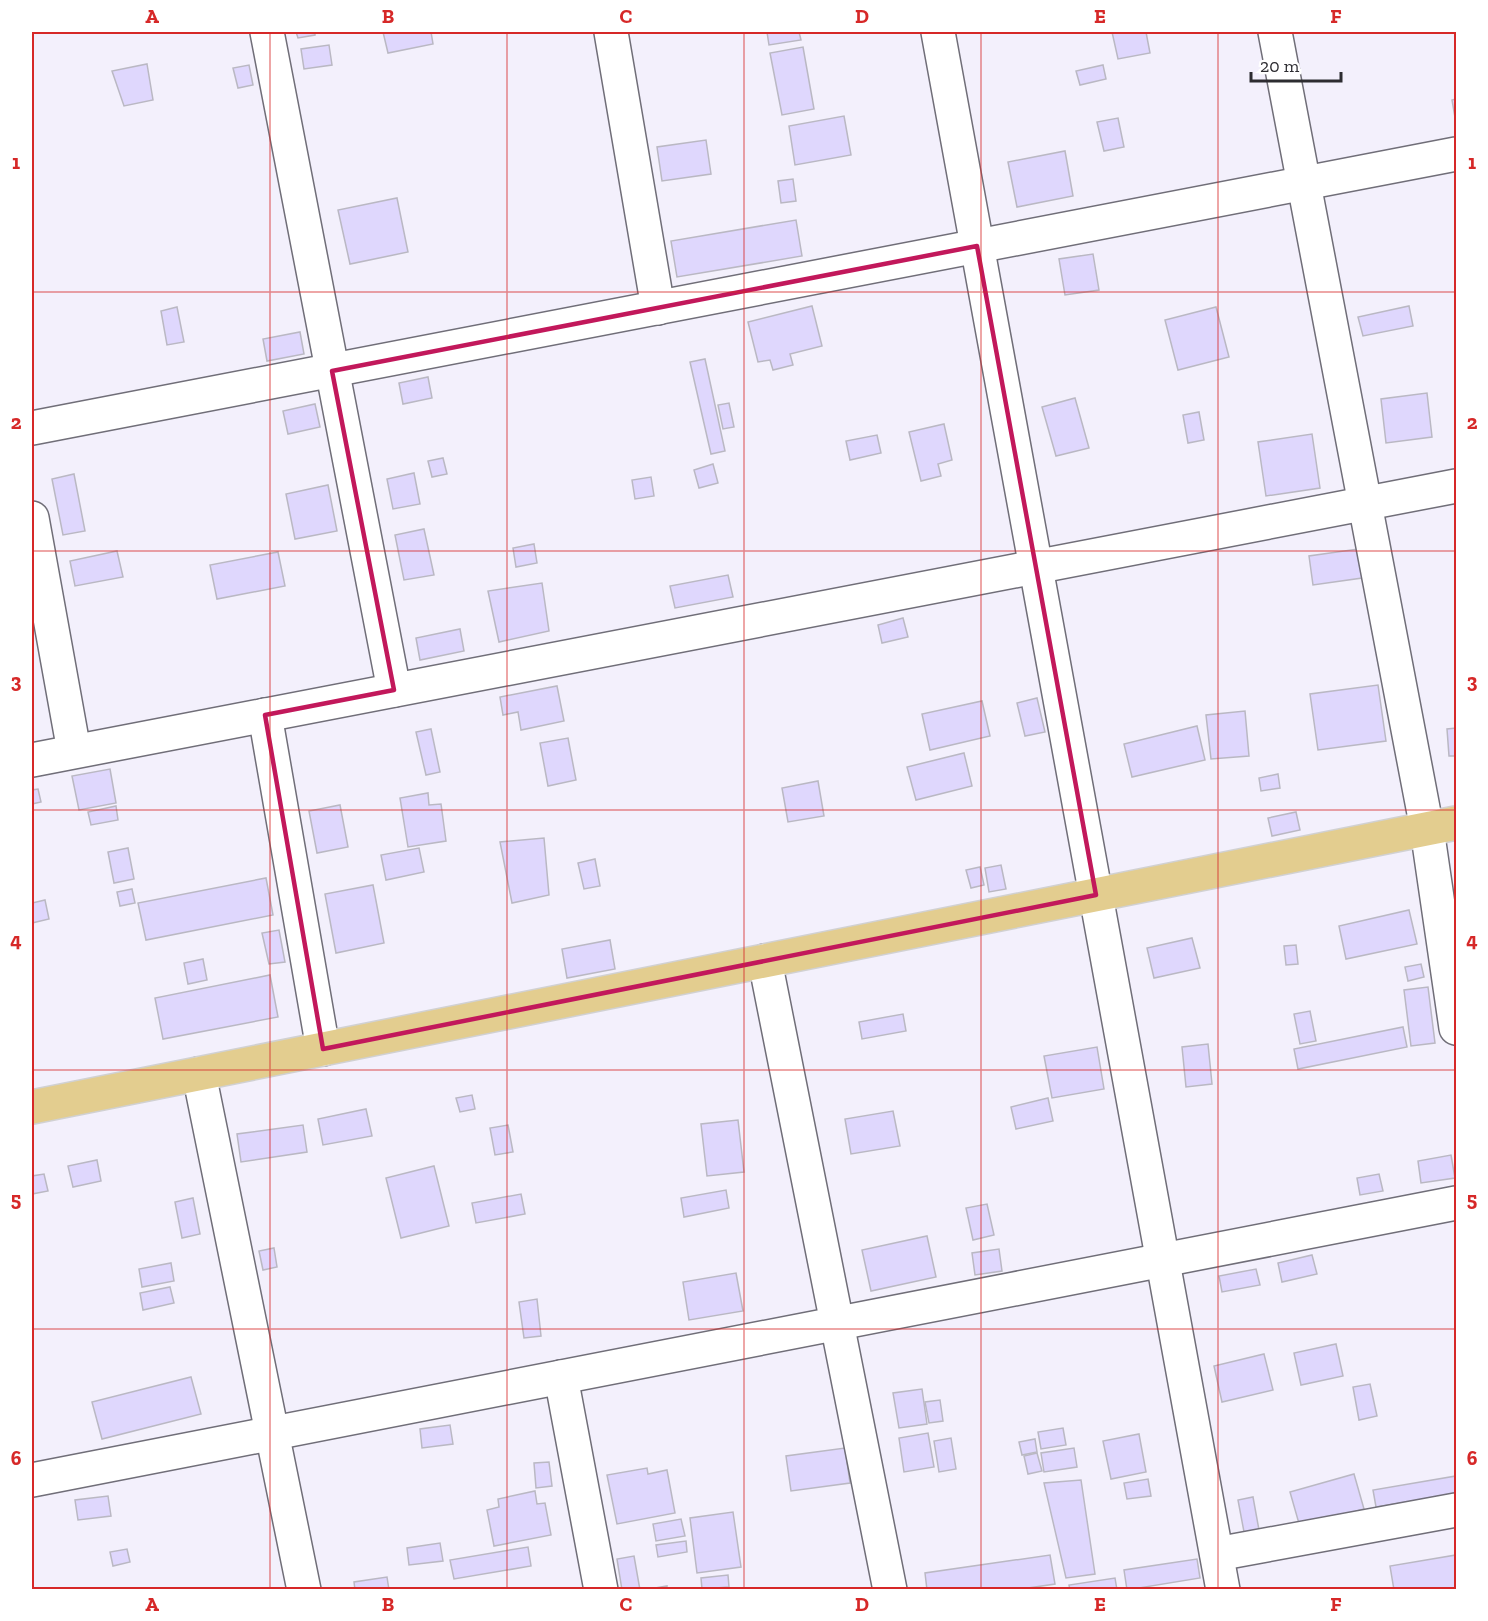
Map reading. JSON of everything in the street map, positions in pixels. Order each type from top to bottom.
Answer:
[{"type":"main road","points":[[32,1107],[1442,826]]},
{"type":"street","points":[[267,32],[394,690]]},
{"type":"street","points":[[611,32],[658,308]]},
{"type":"street","points":[[938,32],[1223,1590]]},
{"type":"street","points":[[1275,32],[1365,503],[1442,826],[1456,1028]]},
{"type":"street","points":[[32,428],[1456,154]]},
{"type":"street","points":[[32,759],[1456,486]]},
{"type":"street","points":[[32,518],[74,751]]},
{"type":"street","points":[[265,715],[323,1049]]},
{"type":"street","points":[[765,961],[890,1590]]},
{"type":"street","points":[[199,1074],[304,1590]]},
{"type":"street","points":[[32,1480],[1456,1203]]},
{"type":"street","points":[[561,1377],[601,1590]]},
{"type":"street","points":[[1217,1554],[1456,1510]]},
{"type":"highlighted area","points":[[977,246],[1096,895],[323,1049],[265,715],[394,690],[332,371]]},
{"type":"building","points":[[296,32],[315,32],[315,35],[298,38]]},
{"type":"building","points":[[383,32],[431,32],[433,44],[388,53]]},
{"type":"building","points":[[767,32],[799,32],[801,40],[769,45]]},
{"type":"building","points":[[1112,32],[1146,32],[1150,53],[1118,59]]},
{"type":"building","points":[[329,45],[332,65],[304,69],[301,49]]},
{"type":"building","points":[[803,47],[814,109],[782,115],[770,53]]},
{"type":"building","points":[[147,64],[153,100],[124,106],[112,71]]},
{"type":"building","points":[[249,65],[253,85],[238,88],[233,68]]},
{"type":"building","points":[[1103,65],[1106,79],[1080,85],[1076,71]]},
{"type":"building","points":[[1456,99],[1456,123],[1452,100]]},
{"type":"building","points":[[844,116],[851,155],[795,165],[789,126]]},
{"type":"building","points":[[1118,118],[1124,147],[1104,151],[1097,122]]},
{"type":"building","points":[[706,140],[711,174],[662,181],[657,147]]},
{"type":"building","points":[[1065,151],[1073,196],[1017,207],[1008,162]]},
{"type":"building","points":[[793,179],[796,201],[781,203],[778,181]]},
{"type":"building","points":[[397,198],[408,252],[350,264],[338,210]]},
{"type":"building","points":[[796,220],[802,256],[677,277],[671,241]]},
{"type":"building","points":[[1093,254],[1099,290],[1065,295],[1059,259]]},
{"type":"building","points":[[812,306],[822,346],[790,354],[793,365],[773,370],[770,360],[758,362],[748,322]]},
{"type":"building","points":[[1409,306],[1413,326],[1363,336],[1358,317]]},
{"type":"building","points":[[177,307],[184,342],[167,345],[161,311]]},
{"type":"building","points":[[1216,307],[1229,357],[1178,370],[1165,320]]},
{"type":"building","points":[[300,332],[304,354],[267,361],[263,339]]},
{"type":"building","points":[[705,359],[725,451],[711,454],[690,362]]},
{"type":"building","points":[[428,377],[432,398],[403,404],[399,383]]},
{"type":"building","points":[[1427,393],[1432,437],[1386,443],[1381,399]]},
{"type":"building","points":[[1075,398],[1089,448],[1056,456],[1042,407]]},
{"type":"building","points":[[729,403],[734,427],[723,429],[718,405]]},
{"type":"building","points":[[315,404],[320,427],[288,434],[283,411]]},
{"type":"building","points":[[1199,412],[1204,440],[1188,443],[1183,415]]},
{"type":"building","points":[[944,424],[952,460],[938,464],[941,476],[921,481],[909,432]]},
{"type":"building","points":[[1312,434],[1320,488],[1266,496],[1258,442]]},
{"type":"building","points":[[877,435],[881,453],[850,460],[846,441]]},
{"type":"building","points":[[443,458],[447,474],[432,477],[428,461]]},
{"type":"building","points":[[713,464],[718,483],[699,488],[694,470]]},
{"type":"building","points":[[414,473],[420,504],[393,509],[387,479]]},
{"type":"building","points":[[74,474],[85,531],[63,535],[52,479]]},
{"type":"building","points":[[651,477],[654,496],[635,499],[632,480]]},
{"type":"building","points":[[328,485],[337,531],[295,539],[286,494]]},
{"type":"building","points":[[424,529],[434,575],[404,580],[395,535]]},
{"type":"building","points":[[534,544],[537,563],[516,567],[513,548]]},
{"type":"building","points":[[1358,549],[1362,578],[1313,585],[1309,556]]},
{"type":"building","points":[[117,551],[123,577],[75,586],[70,561]]},
{"type":"building","points":[[278,552],[285,586],[217,599],[210,565]]},
{"type":"building","points":[[728,575],[733,597],[675,608],[670,586]]},
{"type":"building","points":[[542,583],[549,631],[499,642],[488,591]]},
{"type":"building","points":[[903,618],[908,637],[882,643],[878,625]]},
{"type":"building","points":[[460,629],[464,651],[420,660],[416,638]]},
{"type":"building","points":[[1378,685],[1386,741],[1318,750],[1310,694]]},
{"type":"building","points":[[557,686],[564,721],[521,730],[518,712],[503,715],[500,697]]},
{"type":"building","points":[[1037,698],[1045,732],[1025,736],[1017,703]]},
{"type":"building","points":[[982,701],[990,736],[930,750],[922,714]]},
{"type":"building","points":[[1245,711],[1249,756],[1211,759],[1206,715]]},
{"type":"building","points":[[1197,726],[1205,760],[1132,777],[1124,744]]},
{"type":"building","points":[[1456,728],[1456,756],[1449,756],[1447,729]]},
{"type":"building","points":[[431,729],[440,772],[426,775],[416,732]]},
{"type":"building","points":[[568,738],[576,780],[548,786],[540,743]]},
{"type":"building","points":[[964,753],[972,786],[916,800],[907,767]]},
{"type":"building","points":[[110,769],[116,803],[79,810],[72,776]]},
{"type":"building","points":[[1278,774],[1280,788],[1261,791],[1259,778]]},
{"type":"building","points":[[818,781],[824,816],[788,822],[782,788]]},
{"type":"building","points":[[38,789],[41,802],[32,804],[32,790]]},
{"type":"building","points":[[428,793],[429,805],[441,804],[446,841],[408,847],[400,798]]},
{"type":"building","points":[[340,805],[348,847],[317,853],[309,811]]},
{"type":"building","points":[[116,806],[118,820],[91,825],[88,812]]},
{"type":"building","points":[[1296,812],[1300,830],[1272,836],[1268,818]]},
{"type":"building","points":[[544,838],[549,895],[512,903],[500,842]]},
{"type":"building","points":[[128,848],[134,879],[114,883],[108,852]]},
{"type":"building","points":[[419,848],[424,872],[386,880],[381,855]]},
{"type":"building","points":[[595,859],[600,886],[584,889],[578,863]]},
{"type":"building","points":[[1001,865],[1006,889],[989,892],[985,868]]},
{"type":"building","points":[[980,867],[984,885],[971,888],[966,870]]},
{"type":"building","points":[[266,878],[273,915],[146,940],[138,903]]},
{"type":"building","points":[[373,885],[384,943],[336,953],[325,894]]},
{"type":"building","points":[[132,889],[135,903],[120,906],[117,892]]},
{"type":"building","points":[[45,900],[49,919],[32,923],[32,903]]},
{"type":"building","points":[[1409,910],[1417,944],[1346,959],[1339,926]]},
{"type":"building","points":[[279,930],[285,962],[269,964],[262,933]]},
{"type":"building","points":[[1192,938],[1200,968],[1154,978],[1147,948]]},
{"type":"building","points":[[610,940],[615,969],[567,978],[562,949]]},
{"type":"building","points":[[1296,945],[1298,964],[1286,965],[1284,946]]},
{"type":"building","points":[[203,959],[207,980],[188,984],[184,963]]},
{"type":"building","points":[[1421,964],[1424,977],[1408,981],[1405,967]]},
{"type":"building","points":[[270,975],[278,1017],[163,1039],[155,998]]},
{"type":"building","points":[[1428,987],[1435,1043],[1411,1046],[1404,990]]},
{"type":"building","points":[[1310,1011],[1316,1041],[1300,1044],[1294,1014]]},
{"type":"building","points":[[903,1014],[906,1031],[862,1039],[859,1022]]},
{"type":"building","points":[[1403,1027],[1407,1047],[1298,1069],[1294,1049]]},
{"type":"building","points":[[1208,1044],[1212,1084],[1186,1087],[1182,1047]]},
{"type":"building","points":[[1097,1047],[1104,1089],[1052,1098],[1044,1056]]},
{"type":"building","points":[[472,1095],[475,1109],[460,1112],[456,1098]]},
{"type":"building","points":[[1048,1098],[1053,1121],[1016,1129],[1011,1107]]},
{"type":"building","points":[[366,1109],[372,1136],[323,1145],[318,1119]]},
{"type":"building","points":[[893,1111],[900,1146],[851,1154],[845,1119]]},
{"type":"building","points":[[738,1120],[744,1172],[707,1176],[701,1124]]},
{"type":"building","points":[[303,1125],[307,1152],[241,1162],[237,1134]]},
{"type":"building","points":[[508,1125],[513,1152],[495,1155],[490,1128]]},
{"type":"building","points":[[1451,1155],[1455,1178],[1421,1183],[1418,1161]]},
{"type":"building","points":[[97,1160],[101,1181],[73,1187],[68,1166]]},
{"type":"building","points":[[434,1166],[449,1226],[401,1238],[386,1178]]},
{"type":"building","points":[[44,1174],[48,1191],[32,1194],[32,1176]]},
{"type":"building","points":[[1379,1174],[1383,1191],[1360,1195],[1357,1178]]},
{"type":"building","points":[[726,1190],[729,1208],[684,1217],[681,1198]]},
{"type":"building","points":[[521,1194],[525,1214],[476,1223],[472,1203]]},
{"type":"building","points":[[193,1198],[200,1234],[182,1238],[175,1202]]},
{"type":"building","points":[[987,1204],[994,1235],[973,1240],[966,1208]]},
{"type":"building","points":[[927,1236],[936,1277],[871,1291],[862,1250]]},
{"type":"building","points":[[274,1248],[277,1267],[263,1270],[259,1251]]},
{"type":"building","points":[[999,1249],[1002,1271],[975,1275],[972,1253]]},
{"type":"building","points":[[1312,1255],[1317,1274],[1282,1282],[1278,1263]]},
{"type":"building","points":[[171,1263],[174,1281],[142,1287],[139,1269]]},
{"type":"building","points":[[1256,1269],[1260,1285],[1222,1292],[1219,1276]]},
{"type":"building","points":[[736,1273],[743,1311],[689,1320],[683,1282]]},
{"type":"building","points":[[170,1287],[174,1303],[143,1310],[140,1293]]},
{"type":"building","points":[[537,1299],[541,1336],[524,1338],[519,1302]]},
{"type":"building","points":[[1336,1344],[1343,1376],[1301,1385],[1294,1353]]},
{"type":"building","points":[[1264,1354],[1273,1390],[1222,1402],[1214,1366]]},
{"type":"building","points":[[191,1377],[201,1414],[102,1439],[92,1402]]},
{"type":"building","points":[[1370,1384],[1377,1416],[1359,1420],[1353,1387]]},
{"type":"building","points":[[922,1389],[927,1424],[899,1428],[893,1393]]},
{"type":"building","points":[[940,1400],[943,1421],[929,1423],[925,1402]]},
{"type":"building","points":[[450,1425],[453,1444],[422,1448],[420,1429]]},
{"type":"building","points":[[1063,1428],[1066,1445],[1041,1449],[1038,1432]]},
{"type":"building","points":[[928,1433],[934,1467],[904,1472],[899,1438]]},
{"type":"building","points":[[1139,1434],[1146,1472],[1111,1479],[1103,1441]]},
{"type":"building","points":[[951,1438],[956,1469],[939,1472],[934,1441]]},
{"type":"building","points":[[1035,1439],[1037,1452],[1022,1455],[1019,1442]]},
{"type":"building","points":[[845,1448],[850,1483],[791,1491],[786,1456]]},
{"type":"building","points":[[1074,1448],[1077,1467],[1044,1472],[1041,1453]]},
{"type":"building","points":[[1037,1453],[1042,1471],[1028,1474],[1024,1456]]},
{"type":"building","points":[[549,1462],[552,1486],[536,1488],[534,1463]]},
{"type":"building","points":[[647,1468],[648,1474],[667,1470],[675,1513],[617,1524],[607,1475]]},
{"type":"building","points":[[1354,1474],[1364,1509],[1300,1527],[1290,1492]]},
{"type":"building","points":[[1456,1476],[1456,1494],[1376,1507],[1373,1490]]},
{"type":"building","points":[[1148,1479],[1151,1496],[1127,1499],[1124,1483]]},
{"type":"building","points":[[1081,1480],[1095,1574],[1066,1578],[1044,1483]]},
{"type":"building","points":[[535,1491],[537,1504],[545,1503],[551,1535],[494,1546],[487,1510],[499,1507],[498,1499]]},
{"type":"building","points":[[108,1496],[111,1516],[78,1520],[75,1500]]},
{"type":"building","points":[[1253,1497],[1259,1530],[1244,1532],[1238,1500]]},
{"type":"building","points":[[733,1512],[741,1567],[697,1573],[690,1518]]},
{"type":"building","points":[[681,1519],[685,1536],[656,1541],[653,1524]]},
{"type":"building","points":[[686,1541],[687,1552],[658,1557],[656,1545]]},
{"type":"building","points":[[440,1543],[443,1561],[409,1565],[407,1548]]},
{"type":"building","points":[[528,1547],[531,1566],[454,1579],[450,1560]]},
{"type":"building","points":[[127,1549],[130,1562],[113,1566],[110,1552]]},
{"type":"building","points":[[1050,1555],[1055,1584],[1015,1590],[927,1590],[925,1573]]},
{"type":"building","points":[[1456,1555],[1456,1590],[1394,1590],[1390,1566]]},
{"type":"building","points":[[634,1556],[640,1590],[622,1590],[617,1559]]},
{"type":"building","points":[[1197,1559],[1200,1578],[1127,1590],[1124,1570]]},
{"type":"building","points":[[728,1575],[729,1587],[702,1589],[701,1578]]},
{"type":"building","points":[[387,1577],[389,1590],[355,1590],[354,1582]]},
{"type":"building","points":[[1115,1578],[1117,1590],[1070,1590],[1069,1585]]},
{"type":"building","points":[[667,1586],[667,1590],[644,1590]]}]
